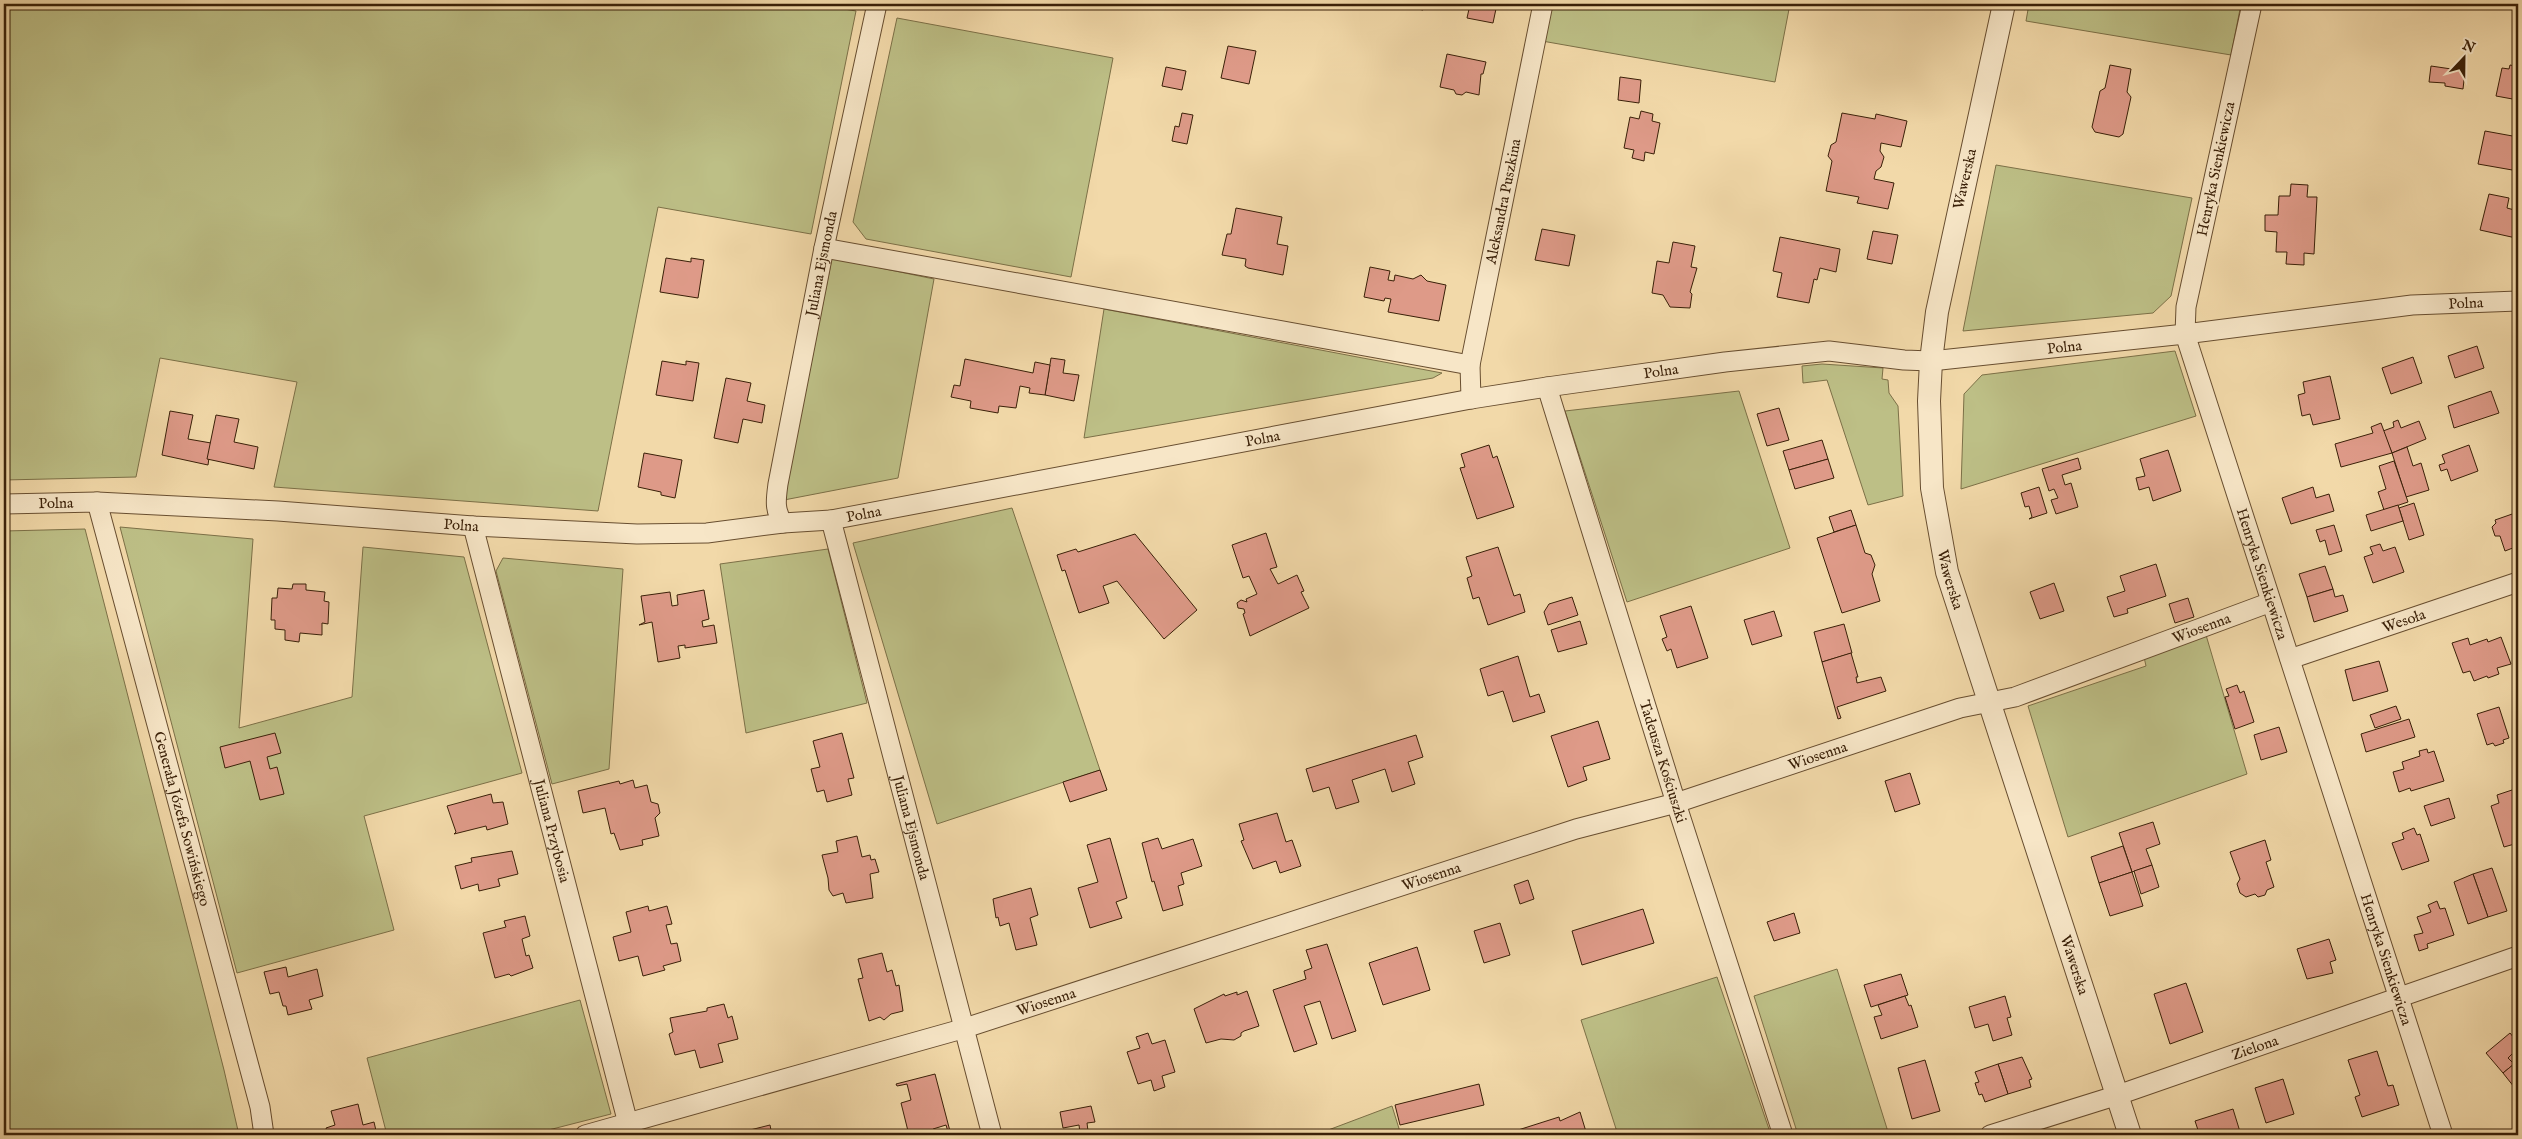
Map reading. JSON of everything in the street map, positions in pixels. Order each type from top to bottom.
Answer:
[{"type":"street","name":"Juliana Ejsmonda","points":[[783,523],[777,515],[778,484],[824,248],[877,4]]},
{"type":"street","name":"Aleksandra Puszkina","points":[[1471,399],[1470,365],[1543,4]]},
{"type":"street","name":"Wawerska","points":[[2004,4],[1937,312],[1931,361],[1929,401],[1932,488],[1947,572],[1991,701],[2130,1135]]},
{"type":"street","name":"Henryka Sienkiewicza","points":[[2252,4],[2186,307],[2185,334],[2443,1135]]},
{"type":"street","points":[[824,248],[1470,365]]},
{"type":"street","name":"Polna","points":[[4,504],[97,502],[278,511],[473,526],[636,534],[708,533],[783,523],[831,520],[1471,399],[1725,362],[1828,351],[1904,360],[1931,361],[2185,334],[2412,304],[2518,301]]},
{"type":"street","name":"Tadeusza Kościuszki","points":[[1547,387],[1676,803],[1784,1135]]},
{"type":"street","name":"Generała Józefa Sowińskiego","points":[[97,502],[260,1107],[264,1135]]},
{"type":"street","name":"Juliana Ejsmonda","points":[[831,520],[962,1029],[992,1135]]},
{"type":"street","name":"Juliana Przybosia","points":[[473,526],[630,1130]]},
{"type":"street","name":"Wesoła","points":[[2290,659],[2518,582]]},
{"type":"street","name":"Wiosenna","points":[[585,1135],[630,1130],[962,1029],[1576,829],[1676,803],[1960,708],[2015,698],[2271,602]]},
{"type":"street","name":"Zielona","points":[[1990,1135],[2118,1095],[2518,956]]},
{"type":"green space","points":[[4,4],[815,4],[856,11],[811,234],[658,207],[598,511],[274,487],[297,382],[160,358],[136,477],[4,480]]},
{"type":"green space","points":[[1550,4],[1790,4],[1775,82],[1542,41]]},
{"type":"green space","points":[[2029,4],[2241,4],[2231,55],[2026,21]]},
{"type":"green space","points":[[897,18],[1113,58],[1071,277],[866,239],[853,222]]},
{"type":"green space","points":[[1996,165],[2192,198],[2171,296],[2153,313],[1963,331]]},
{"type":"green space","points":[[832,258],[934,279],[898,478],[784,500]]},
{"type":"green space","points":[[1104,309],[1442,373],[1433,378],[1084,438]]},
{"type":"green space","points":[[2175,351],[2196,416],[1961,489],[1964,394],[1982,375]]},
{"type":"green space","points":[[1822,364],[1883,368],[1882,379],[1888,380],[1889,393],[1898,406],[1903,496],[1868,505],[1827,380],[1803,383],[1802,366]]},
{"type":"green space","points":[[1739,391],[1790,548],[1627,602],[1565,411]]},
{"type":"green space","points":[[1012,508],[1100,770],[937,824],[853,543]]},
{"type":"green space","points":[[120,527],[253,539],[239,728],[352,697],[363,547],[464,557],[522,773],[364,816],[394,930],[237,973]]},
{"type":"green space","points":[[85,529],[239,1135],[4,1135],[4,531]]},
{"type":"green space","points":[[828,549],[867,703],[746,733],[720,564]]},
{"type":"green space","points":[[503,558],[623,569],[609,769],[552,784],[496,571]]},
{"type":"green space","points":[[2206,635],[2247,774],[2068,837],[2028,706],[2146,666],[2144,657]]},
{"type":"green space","points":[[1837,969],[1889,1135],[1798,1135],[1754,996]]},
{"type":"green space","points":[[1717,977],[1771,1135],[1618,1135],[1581,1020]]},
{"type":"green space","points":[[580,1000],[611,1114],[529,1135],[387,1135],[367,1058]]},
{"type":"green space","points":[[1392,1106],[1401,1135],[1315,1135]]},
{"type":"building","points":[[1408,4],[1424,4],[1423,10],[1407,7]]},
{"type":"building","points":[[1452,4],[1497,4],[1493,23],[1467,18],[1469,9],[1451,6]]},
{"type":"building","points":[[1228,46],[1256,51],[1249,84],[1221,78]]},
{"type":"building","points":[[1447,54],[1486,62],[1483,74],[1481,74],[1479,95],[1466,92],[1462,95],[1456,94],[1454,90],[1440,87]]},
{"type":"building","points":[[2516,59],[2518,60],[2518,100],[2496,96],[2502,68],[2509,69],[2510,65],[2515,66]]},
{"type":"building","points":[[2110,65],[2131,69],[2127,92],[2131,97],[2123,134],[2119,137],[2095,132],[2092,127],[2100,91],[2105,88]]},
{"type":"building","points":[[2431,66],[2465,71],[2463,89],[2445,86],[2445,83],[2429,82]]},
{"type":"building","points":[[1166,67],[1186,71],[1182,90],[1162,86]]},
{"type":"building","points":[[1620,77],[1641,80],[1639,103],[1618,100]]},
{"type":"building","points":[[1641,111],[1653,114],[1652,121],[1660,123],[1654,154],[1645,152],[1644,161],[1632,158],[1634,150],[1624,148],[1630,117],[1639,119]]},
{"type":"building","points":[[1182,113],[1193,115],[1187,144],[1172,141],[1175,126],[1179,127]]},
{"type":"building","points":[[1842,113],[1875,119],[1876,114],[1907,121],[1901,147],[1881,143],[1880,151],[1884,157],[1874,179],[1894,183],[1888,209],[1857,203],[1859,197],[1826,191],[1832,161],[1828,156],[1831,145],[1836,142]]},
{"type":"building","points":[[2485,131],[2518,137],[2518,171],[2478,164]]},
{"type":"building","points":[[2291,184],[2308,185],[2307,197],[2317,197],[2314,254],[2304,253],[2304,265],[2286,264],[2287,252],[2276,252],[2277,232],[2265,231],[2265,215],[2278,215],[2279,196],[2290,196]]},
{"type":"building","points":[[2489,194],[2509,198],[2507,208],[2518,211],[2516,238],[2480,230]]},
{"type":"building","points":[[1236,208],[1282,217],[1277,244],[1288,246],[1283,275],[1248,268],[1245,266],[1246,259],[1222,255],[1227,234],[1231,234]]},
{"type":"building","points":[[1542,229],[1575,235],[1569,266],[1535,260]]},
{"type":"building","points":[[1873,231],[1898,235],[1892,264],[1867,259]]},
{"type":"building","points":[[1780,237],[1840,249],[1836,272],[1820,268],[1817,280],[1814,279],[1809,303],[1777,297],[1782,273],[1773,271]]},
{"type":"building","points":[[1673,242],[1695,246],[1691,267],[1697,268],[1690,292],[1692,294],[1690,308],[1670,307],[1663,295],[1652,293],[1657,261],[1669,263]]},
{"type":"building","points":[[666,258],[691,262],[691,258],[704,260],[698,298],[660,292]]},
{"type":"building","points":[[1370,267],[1390,271],[1388,280],[1394,281],[1395,275],[1413,279],[1421,275],[1427,281],[1446,285],[1439,321],[1388,312],[1391,299],[1385,298],[1384,301],[1364,297]]},
{"type":"building","points":[[2477,346],[2484,368],[2455,378],[2448,356]]},
{"type":"building","points":[[2413,357],[2422,383],[2391,394],[2382,368]]},
{"type":"building","points":[[1051,358],[1065,360],[1063,373],[1079,375],[1074,401],[1045,395]]},
{"type":"building","points":[[965,359],[1033,373],[1035,362],[1050,365],[1045,395],[1029,393],[1030,388],[1020,386],[1016,408],[999,406],[998,413],[970,408],[971,401],[951,397],[954,385],[960,386]]},
{"type":"building","points":[[662,361],[686,365],[686,361],[699,363],[693,401],[656,395]]},
{"type":"building","points":[[2330,376],[2340,419],[2313,425],[2310,414],[2302,416],[2298,395],[2305,393],[2303,382]]},
{"type":"building","points":[[726,378],[751,383],[747,401],[765,405],[762,423],[743,419],[738,443],[714,438]]},
{"type":"building","points":[[2491,391],[2499,413],[2454,428],[2448,406]]},
{"type":"building","points":[[1779,408],[1789,440],[1767,446],[1757,414]]},
{"type":"building","points":[[170,411],[193,415],[188,439],[211,443],[208,465],[162,455]]},
{"type":"building","points":[[216,415],[239,419],[234,442],[258,447],[254,469],[207,459]]},
{"type":"building","points":[[2398,420],[2401,428],[2419,421],[2426,439],[2392,453],[2383,431],[2394,427],[2393,422]]},
{"type":"building","points":[[2381,423],[2392,453],[2341,467],[2335,444],[2373,433],[2371,427]]},
{"type":"building","points":[[1822,440],[1828,459],[1789,470],[1783,451]]},
{"type":"building","points":[[1489,445],[1493,458],[1497,456],[1514,507],[1477,519],[1460,468],[1465,467],[1461,454]]},
{"type":"building","points":[[2469,445],[2478,471],[2451,481],[2447,469],[2441,471],[2439,465],[2445,463],[2442,455]]},
{"type":"building","points":[[2407,447],[2413,466],[2421,463],[2429,490],[2406,497],[2392,453]]},
{"type":"building","points":[[2168,450],[2181,491],[2153,501],[2149,487],[2139,490],[2136,478],[2145,476],[2140,459]]},
{"type":"building","points":[[644,453],[682,460],[675,498],[661,495],[661,492],[638,487]]},
{"type":"building","points":[[2078,458],[2081,469],[2062,475],[2065,485],[2071,483],[2078,507],[2056,514],[2051,500],[2058,498],[2054,489],[2049,491],[2042,469]]},
{"type":"building","points":[[1828,459],[1834,478],[1795,489],[1789,470]]},
{"type":"building","points":[[2394,461],[2408,502],[2384,510],[2378,492],[2386,489],[2379,466]]},
{"type":"building","points":[[2039,487],[2047,513],[2029,519],[2032,517],[2029,506],[2025,507],[2021,493]]},
{"type":"building","points":[[2313,487],[2316,498],[2329,494],[2334,511],[2291,524],[2282,498]]},
{"type":"building","points":[[2414,503],[2424,535],[2409,540],[2399,508]]},
{"type":"building","points":[[2398,505],[2403,521],[2371,531],[2366,515]]},
{"type":"building","points":[[1851,510],[1856,525],[1834,532],[1829,517]]},
{"type":"building","points":[[2518,512],[2518,546],[2505,551],[2500,536],[2495,536],[2492,527],[2496,523],[2495,520]]},
{"type":"building","points":[[1856,525],[1865,553],[1871,555],[1875,565],[1872,574],[1880,601],[1842,613],[1817,538]]},
{"type":"building","points":[[2334,525],[2342,551],[2329,555],[2325,540],[2320,542],[2316,530]]},
{"type":"building","points":[[1266,533],[1277,567],[1270,569],[1278,584],[1297,575],[1304,591],[1301,592],[1309,608],[1250,636],[1243,614],[1245,613],[1244,609],[1238,608],[1237,603],[1241,600],[1247,602],[1246,599],[1257,594],[1249,576],[1243,578],[1232,545]]},
{"type":"building","points":[[1135,534],[1197,610],[1164,639],[1117,581],[1103,586],[1109,603],[1079,613],[1065,570],[1062,571],[1057,555],[1076,549],[1078,552]]},
{"type":"building","points":[[2380,544],[2383,551],[2395,547],[2404,572],[2373,583],[2364,557],[2373,554],[2370,547]]},
{"type":"building","points":[[1498,547],[1514,596],[1520,594],[1525,612],[1488,625],[1479,597],[1473,599],[1467,578],[1472,576],[1466,557]]},
{"type":"building","points":[[2156,564],[2166,596],[2127,609],[2128,613],[2114,617],[2107,597],[2125,591],[2120,576]]},
{"type":"building","points":[[2325,566],[2333,589],[2307,597],[2299,574]]},
{"type":"building","points":[[2054,583],[2064,611],[2040,619],[2030,592]]},
{"type":"building","points":[[293,584],[306,584],[306,590],[325,592],[324,601],[329,602],[328,624],[322,623],[322,635],[300,633],[299,642],[285,640],[285,630],[275,629],[275,620],[271,620],[272,598],[277,598],[278,588],[292,589]]},
{"type":"building","points":[[2333,589],[2335,597],[2343,595],[2348,611],[2314,622],[2307,597]]},
{"type":"building","points":[[704,590],[709,619],[702,621],[703,627],[714,625],[717,643],[685,648],[685,645],[678,646],[680,658],[658,662],[652,622],[639,625],[645,622],[641,596],[670,592],[672,606],[678,605],[677,595]]},
{"type":"building","points":[[1572,597],[1578,615],[1548,625],[1544,612],[1549,604]]},
{"type":"building","points":[[2188,598],[2194,617],[2175,623],[2169,604]]},
{"type":"building","points":[[1691,606],[1708,658],[1677,668],[1671,649],[1667,651],[1662,639],[1667,637],[1660,616]]},
{"type":"building","points":[[1774,611],[1782,636],[1752,645],[1744,620]]},
{"type":"building","points":[[1580,621],[1587,644],[1558,652],[1551,630]]},
{"type":"building","points":[[1844,624],[1852,653],[1822,662],[1814,632]]},
{"type":"building","points":[[2501,637],[2511,664],[2497,668],[2499,674],[2474,681],[2470,671],[2463,673],[2452,643],[2468,638],[2470,645],[2487,639],[2488,642]]},
{"type":"building","points":[[1851,653],[1858,677],[1856,677],[1857,683],[1881,677],[1886,691],[1837,707],[1841,718],[1838,719],[1822,662]]},
{"type":"building","points":[[1518,656],[1530,697],[1539,694],[1545,712],[1513,722],[1503,691],[1488,696],[1480,669]]},
{"type":"building","points":[[2379,661],[2388,691],[2353,701],[2345,670]]},
{"type":"building","points":[[2237,685],[2240,693],[2244,691],[2254,722],[2235,729],[2225,697],[2229,696],[2226,689]]},
{"type":"building","points":[[2396,706],[2401,719],[2375,728],[2370,715]]},
{"type":"building","points":[[2499,707],[2509,738],[2503,740],[2504,743],[2495,746],[2493,743],[2487,745],[2477,714]]},
{"type":"building","points":[[2409,719],[2415,737],[2366,752],[2361,734]]},
{"type":"building","points":[[1598,721],[1610,759],[1583,767],[1587,780],[1568,787],[1551,736]]},
{"type":"building","points":[[2279,727],[2287,752],[2261,760],[2254,735]]},
{"type":"building","points":[[275,733],[281,753],[267,757],[270,769],[277,767],[284,794],[260,800],[250,761],[225,768],[220,747]]},
{"type":"building","points":[[842,733],[854,778],[848,779],[852,795],[827,802],[824,790],[817,792],[811,769],[820,767],[813,741]]},
{"type":"building","points":[[1416,735],[1423,757],[1408,762],[1415,784],[1392,792],[1385,769],[1352,780],[1359,802],[1336,809],[1329,787],[1313,792],[1306,769]]},
{"type":"building","points":[[2427,749],[2428,753],[2434,751],[2444,781],[2411,791],[2410,788],[2399,792],[2393,772],[2404,769],[2402,762],[2420,756],[2419,751]]},
{"type":"building","points":[[1100,770],[1107,790],[1070,802],[1063,782]]},
{"type":"building","points":[[1910,773],[1920,804],[1895,812],[1885,781]]},
{"type":"building","points":[[633,780],[635,788],[647,785],[651,802],[658,804],[660,813],[655,818],[659,836],[642,840],[643,845],[620,850],[614,833],[611,834],[605,808],[583,813],[578,791],[619,781],[620,784]]},
{"type":"building","points":[[2518,788],[2518,843],[2504,847],[2491,806],[2499,803],[2497,795]]},
{"type":"building","points":[[491,794],[493,803],[503,802],[508,824],[487,830],[486,826],[454,834],[456,832],[447,806]]},
{"type":"building","points":[[2449,798],[2455,818],[2431,826],[2424,806]]},
{"type":"building","points":[[1277,813],[1286,842],[1292,840],[1301,866],[1280,873],[1276,861],[1253,869],[1241,841],[1244,840],[1239,824]]},
{"type":"building","points":[[2153,822],[2160,844],[2146,849],[2152,865],[2132,872],[2119,833]]},
{"type":"building","points":[[2414,828],[2417,835],[2420,834],[2429,861],[2402,870],[2392,843],[2404,839],[2402,833]]},
{"type":"building","points":[[857,836],[862,857],[870,855],[871,860],[875,859],[879,872],[870,874],[873,898],[846,903],[843,893],[833,896],[829,890],[822,855],[838,852],[836,841]]},
{"type":"building","points":[[1110,838],[1127,898],[1116,902],[1122,918],[1090,928],[1078,888],[1098,882],[1087,845]]},
{"type":"building","points":[[1158,838],[1162,849],[1193,839],[1202,866],[1181,873],[1184,884],[1178,886],[1183,905],[1163,911],[1154,881],[1152,882],[1142,843]]},
{"type":"building","points":[[2265,840],[2271,860],[2266,862],[2274,887],[2267,890],[2265,895],[2258,897],[2255,894],[2246,897],[2240,893],[2237,884],[2240,879],[2230,852]]},
{"type":"building","points":[[2123,846],[2132,872],[2099,883],[2091,857]]},
{"type":"building","points":[[512,851],[518,874],[498,879],[500,886],[479,891],[478,884],[461,889],[455,866],[472,862],[471,858]]},
{"type":"building","points":[[2152,865],[2159,887],[2141,894],[2134,871]]},
{"type":"building","points":[[2492,868],[2507,911],[2488,917],[2473,874]]},
{"type":"building","points":[[2132,872],[2143,906],[2110,916],[2099,883]]},
{"type":"building","points":[[2473,874],[2488,917],[2468,924],[2454,882]]},
{"type":"building","points":[[1528,880],[1534,899],[1520,904],[1514,885]]},
{"type":"building","points":[[1031,888],[1038,915],[1030,918],[1037,945],[1016,950],[1009,923],[1000,926],[998,917],[996,918],[993,899]]},
{"type":"building","points":[[2437,901],[2440,909],[2445,908],[2454,935],[2427,944],[2428,948],[2419,951],[2414,935],[2423,933],[2417,917],[2431,912],[2428,905]]},
{"type":"building","points":[[648,906],[649,911],[667,906],[672,924],[666,925],[671,944],[677,943],[681,961],[663,966],[665,970],[643,976],[638,956],[619,961],[613,937],[631,932],[626,912]]},
{"type":"building","points":[[1643,909],[1654,943],[1582,965],[1572,931]]},
{"type":"building","points":[[1794,913],[1800,933],[1774,941],[1767,922]]},
{"type":"building","points":[[525,916],[530,936],[522,939],[526,956],[529,955],[533,968],[511,976],[509,974],[495,978],[483,933],[506,927],[504,921]]},
{"type":"building","points":[[1500,923],[1510,955],[1484,963],[1474,931]]},
{"type":"building","points":[[2329,939],[2336,960],[2330,962],[2333,973],[2307,979],[2297,949]]},
{"type":"building","points":[[1327,944],[1356,1031],[1332,1039],[1320,1001],[1304,1006],[1317,1044],[1294,1052],[1273,990],[1306,979],[1304,971],[1312,968],[1306,950]]},
{"type":"building","points":[[1417,947],[1430,990],[1383,1005],[1369,963]]},
{"type":"building","points":[[882,953],[887,972],[892,970],[896,986],[899,985],[903,1011],[891,1014],[884,1020],[880,1017],[869,1021],[858,979],[863,978],[858,959]]},
{"type":"building","points":[[286,967],[288,977],[317,969],[323,996],[309,1000],[312,1009],[288,1015],[279,992],[270,994],[264,972]]},
{"type":"building","points":[[1901,974],[1908,995],[1871,1007],[1864,985]]},
{"type":"building","points":[[2186,983],[2203,1032],[2170,1044],[2154,994]]},
{"type":"building","points":[[1247,991],[1259,1026],[1244,1031],[1241,1033],[1241,1036],[1234,1040],[1221,1039],[1206,1043],[1194,1009],[1224,994],[1225,996],[1237,992],[1237,995]]},
{"type":"building","points":[[1905,996],[1909,1006],[1911,1005],[1918,1027],[1881,1039],[1874,1017],[1882,1015],[1878,1005]]},
{"type":"building","points":[[2005,996],[2011,1017],[2007,1018],[2012,1035],[1993,1041],[1988,1024],[1975,1028],[1969,1007]]},
{"type":"building","points":[[724,1004],[728,1018],[732,1016],[738,1039],[718,1044],[723,1062],[700,1068],[695,1050],[675,1055],[669,1034],[673,1032],[670,1018],[707,1011],[707,1008]]},
{"type":"building","points":[[1148,1033],[1152,1044],[1165,1040],[1175,1072],[1162,1076],[1165,1087],[1154,1091],[1151,1080],[1138,1084],[1127,1052],[1140,1048],[1136,1037]]},
{"type":"building","points":[[2510,1033],[2518,1043],[2518,1059],[2513,1053],[2508,1058],[2514,1064],[2503,1073],[2486,1053]]},
{"type":"building","points":[[2377,1051],[2388,1086],[2393,1085],[2399,1105],[2362,1117],[2355,1097],[2360,1095],[2348,1060]]},
{"type":"building","points":[[2513,1053],[2518,1059],[2518,1092],[2503,1073],[2514,1064],[2508,1058]]},
{"type":"building","points":[[2022,1057],[2032,1079],[2029,1080],[2031,1087],[2008,1094],[1998,1064]]},
{"type":"building","points":[[1925,1060],[1940,1111],[1912,1119],[1898,1068]]},
{"type":"building","points":[[1998,1064],[2008,1094],[1985,1102],[1982,1094],[1979,1095],[1975,1083],[1979,1082],[1975,1072]]},
{"type":"building","points":[[935,1074],[951,1135],[949,1135],[946,1125],[933,1129],[934,1135],[909,1135],[901,1103],[911,1100],[907,1084],[897,1086],[896,1084]]},
{"type":"building","points":[[2283,1079],[2294,1114],[2266,1123],[2255,1088]]},
{"type":"building","points":[[1479,1084],[1484,1105],[1400,1125],[1395,1105]]},
{"type":"building","points":[[358,1104],[363,1125],[374,1122],[377,1135],[328,1135],[326,1128],[335,1125],[331,1111]]},
{"type":"building","points":[[1091,1106],[1095,1122],[1087,1123],[1088,1131],[1080,1133],[1079,1125],[1063,1128],[1060,1112]]},
{"type":"building","points":[[2233,1109],[2241,1135],[2192,1135],[2199,1133],[2195,1121]]},
{"type":"building","points":[[1580,1112],[1587,1135],[1515,1135],[1515,1131],[1559,1117],[1560,1121]]},
{"type":"building","points":[[770,1125],[772,1135],[738,1135],[742,1132]]}]
